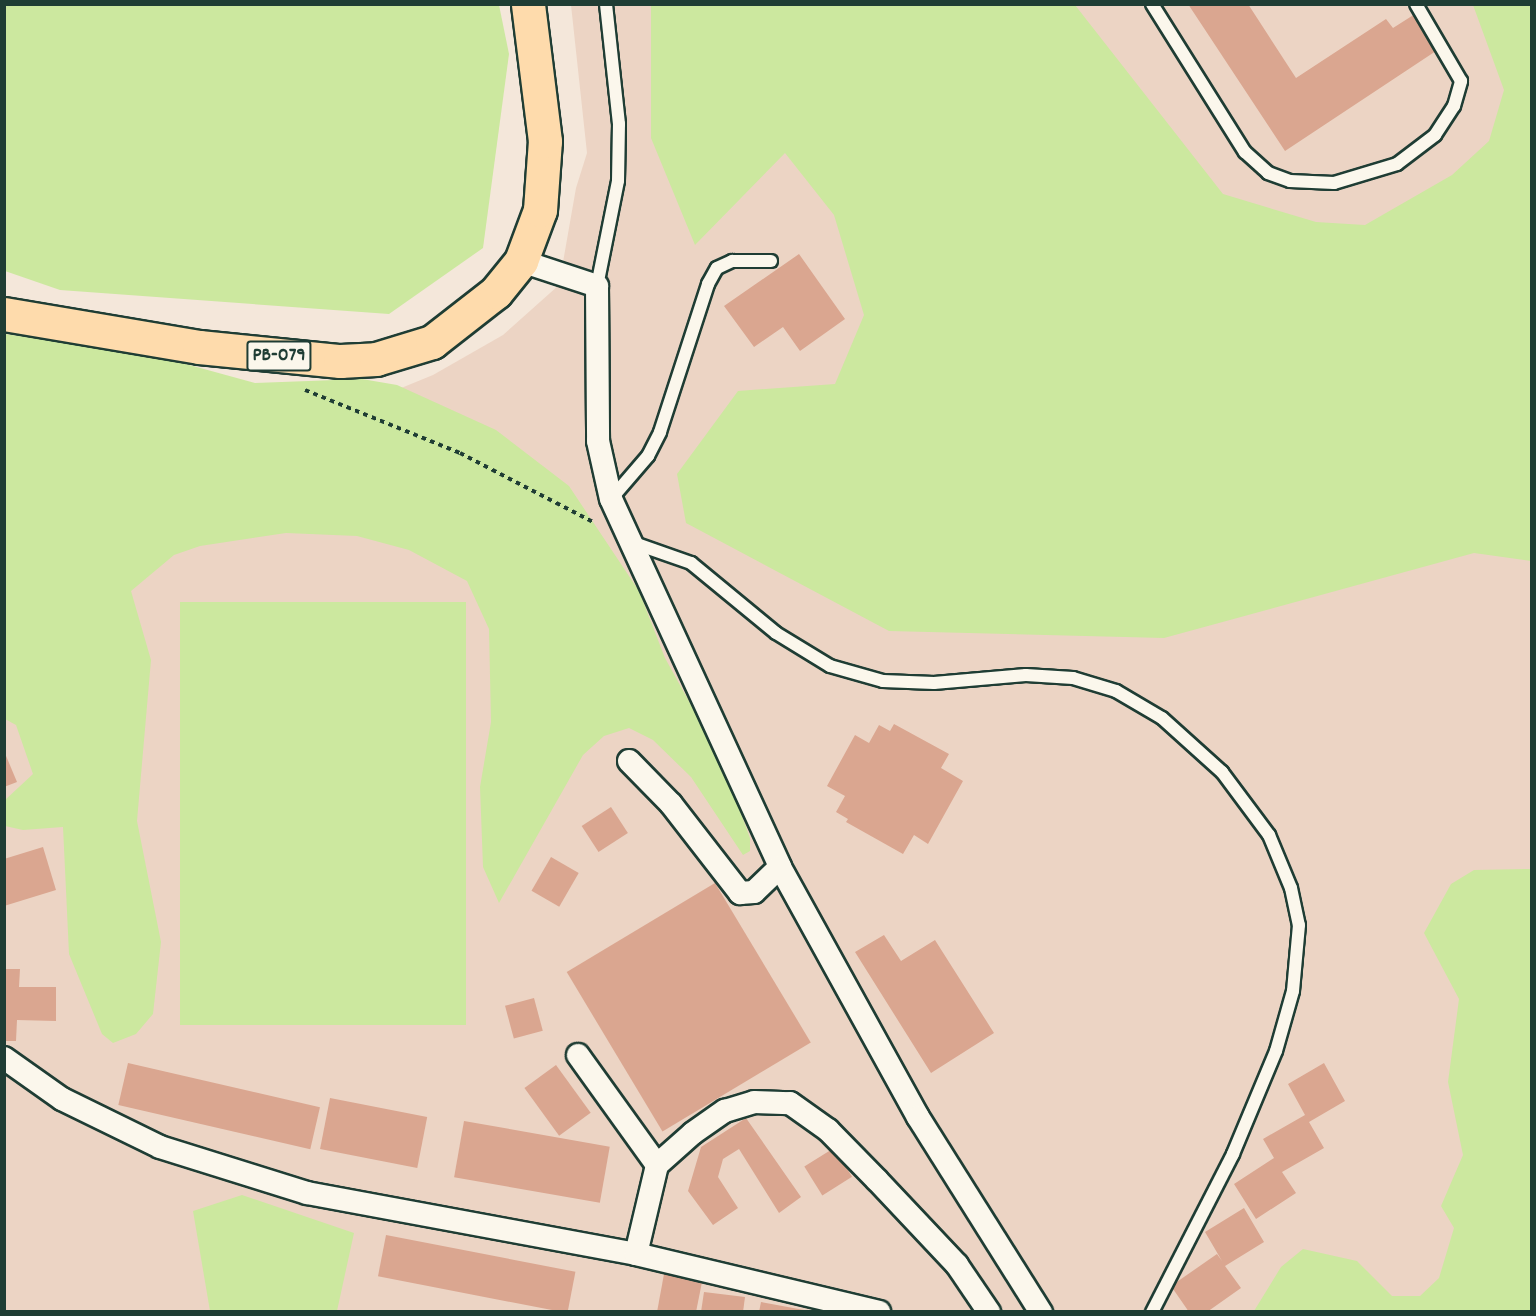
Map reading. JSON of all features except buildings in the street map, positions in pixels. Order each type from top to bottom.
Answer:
[{"type":"main road","name":"PB-079","points":[[4,314],[199,347],[305,358],[376,359],[412,350],[453,328],[496,292],[521,261],[540,210],[544,179],[539,76],[528,4]]},
{"type":"street","points":[[521,261],[597,286],[598,441],[611,499],[780,867],[918,1117],[1041,1311]]},
{"type":"street","points":[[629,761],[671,804],[740,893],[754,892],[780,867]]},
{"type":"street","points":[[578,1055],[657,1165]]},
{"type":"street","points":[[4,1058],[36,1084],[97,1118],[212,1166],[307,1193],[636,1254],[879,1311]]},
{"type":"street","points":[[636,1254],[657,1165],[693,1133],[725,1111],[754,1102],[790,1104],[828,1130],[885,1188],[957,1265],[989,1311]]},
{"type":"lane","points":[[597,286],[618,181],[619,124],[606,4]]},
{"type":"lane","points":[[1152,4],[1245,152],[1268,173],[1279,177],[1334,183],[1397,164],[1435,135],[1454,106],[1461,81],[1416,4]]},
{"type":"lane","points":[[611,499],[648,456],[660,432],[708,284],[717,268],[732,261],[771,261]]},
{"type":"lane","points":[[630,542],[691,563],[776,633],[830,666],[883,681],[934,683],[1026,675],[1073,678],[1116,691],[1162,718],[1222,772],[1269,835],[1291,888],[1299,925],[1293,992],[1276,1051],[1233,1154],[1152,1311]]},
{"type":"path","points":[[297,387],[460,453],[630,542]]},
{"type":"shaded area","points":[[571,5],[1531,5],[1531,1311],[5,1311],[4,361],[340,413],[433,375],[503,335],[559,285],[576,188],[587,153]]},
{"type":"green space","points":[[5,4],[499,5],[509,54],[483,248],[389,314],[60,290],[5,271]]},
{"type":"green space","points":[[651,5],[1075,5],[1223,194],[1316,222],[1365,225],[1452,175],[1489,141],[1504,90],[1473,5],[1531,5],[1531,561],[1474,553],[1164,638],[889,631],[686,523],[677,474],[738,391],[835,384],[864,315],[834,215],[785,153],[695,245],[651,138]]},
{"type":"green space","points":[[5,334],[153,355],[255,383],[362,379],[397,385],[496,430],[569,486],[639,591],[665,658],[722,761],[750,838],[750,851],[743,855],[691,777],[653,740],[629,728],[604,736],[583,755],[499,903],[483,867],[480,787],[491,722],[489,629],[467,581],[409,550],[357,536],[286,533],[200,546],[174,555],[131,591],[151,660],[137,821],[161,942],[153,1014],[136,1034],[113,1043],[102,1034],[69,954],[63,827],[23,830],[5,826],[5,800],[33,774],[16,725],[5,719]]},
{"type":"green space","points":[[180,602],[466,602],[466,1025],[180,1025]]},
{"type":"green space","points":[[1531,869],[1531,1311],[1254,1311],[1281,1267],[1303,1249],[1357,1261],[1392,1296],[1420,1296],[1439,1278],[1454,1228],[1441,1206],[1463,1155],[1448,1082],[1459,999],[1424,933],[1451,884],[1474,870]]},
{"type":"green space","points":[[242,1195],[354,1233],[337,1311],[210,1311],[193,1211]]}]
